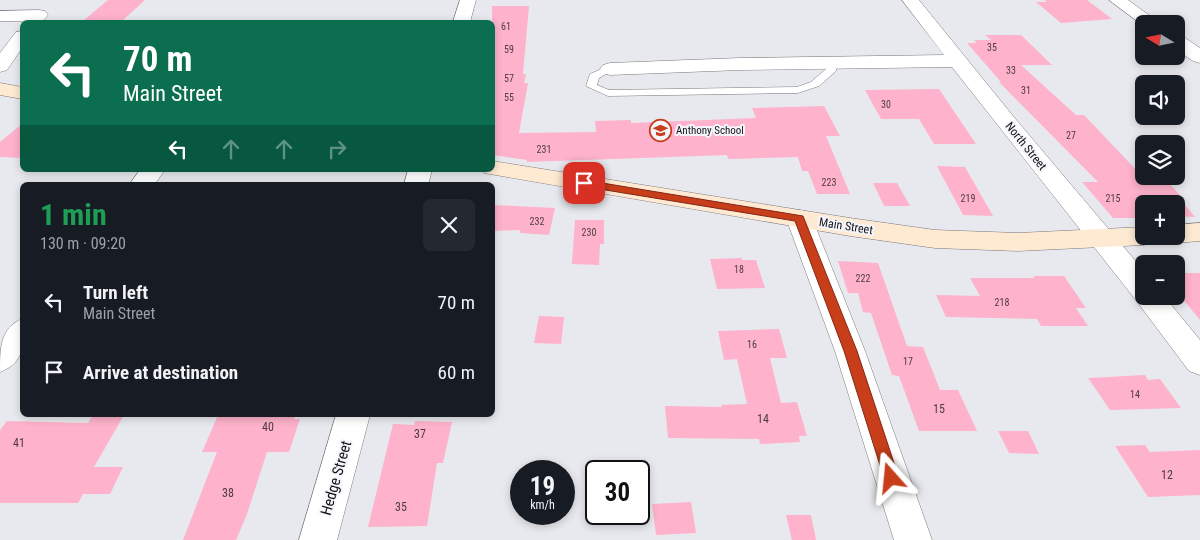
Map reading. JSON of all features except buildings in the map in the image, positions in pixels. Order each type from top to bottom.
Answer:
[{"type":"main road","points":[[0,89],[20,93]]},
{"type":"main road","name":"Main Street","points":[[495,168],[906,236],[963,241],[1027,242],[1135,237]]},
{"type":"main road","points":[[1185,233],[1200,232]]},
{"type":"street","points":[[463,20],[468,0]]},
{"type":"street","name":"North Street","points":[[910,0],[1005,121],[1135,280]]},
{"type":"street","points":[[1117,0],[1139,15]]},
{"type":"street","points":[[0,16],[39,15],[35,20]]},
{"type":"street","points":[[0,66],[20,39]]},
{"type":"street","points":[[1185,46],[1200,57]]},
{"type":"street","points":[[610,69],[831,62],[959,61]]},
{"type":"street","points":[[143,182],[151,172]]},
{"type":"street","points":[[799,218],[850,351],[913,540]]},
{"type":"street","points":[[1155,305],[1200,362]]},
{"type":"street","points":[[0,359],[20,334]]},
{"type":"street","name":"Hedge Street","points":[[318,540],[352,417]]},
{"type":"lane","points":[[610,69],[594,76],[592,86],[608,93],[798,90],[815,84],[832,69],[831,62]]},
{"type":"place","name":"Anthony School","points":[[660,130]]},
{"type":"route","points":[[584,183],[799,218],[850,351],[891,478]]}]
